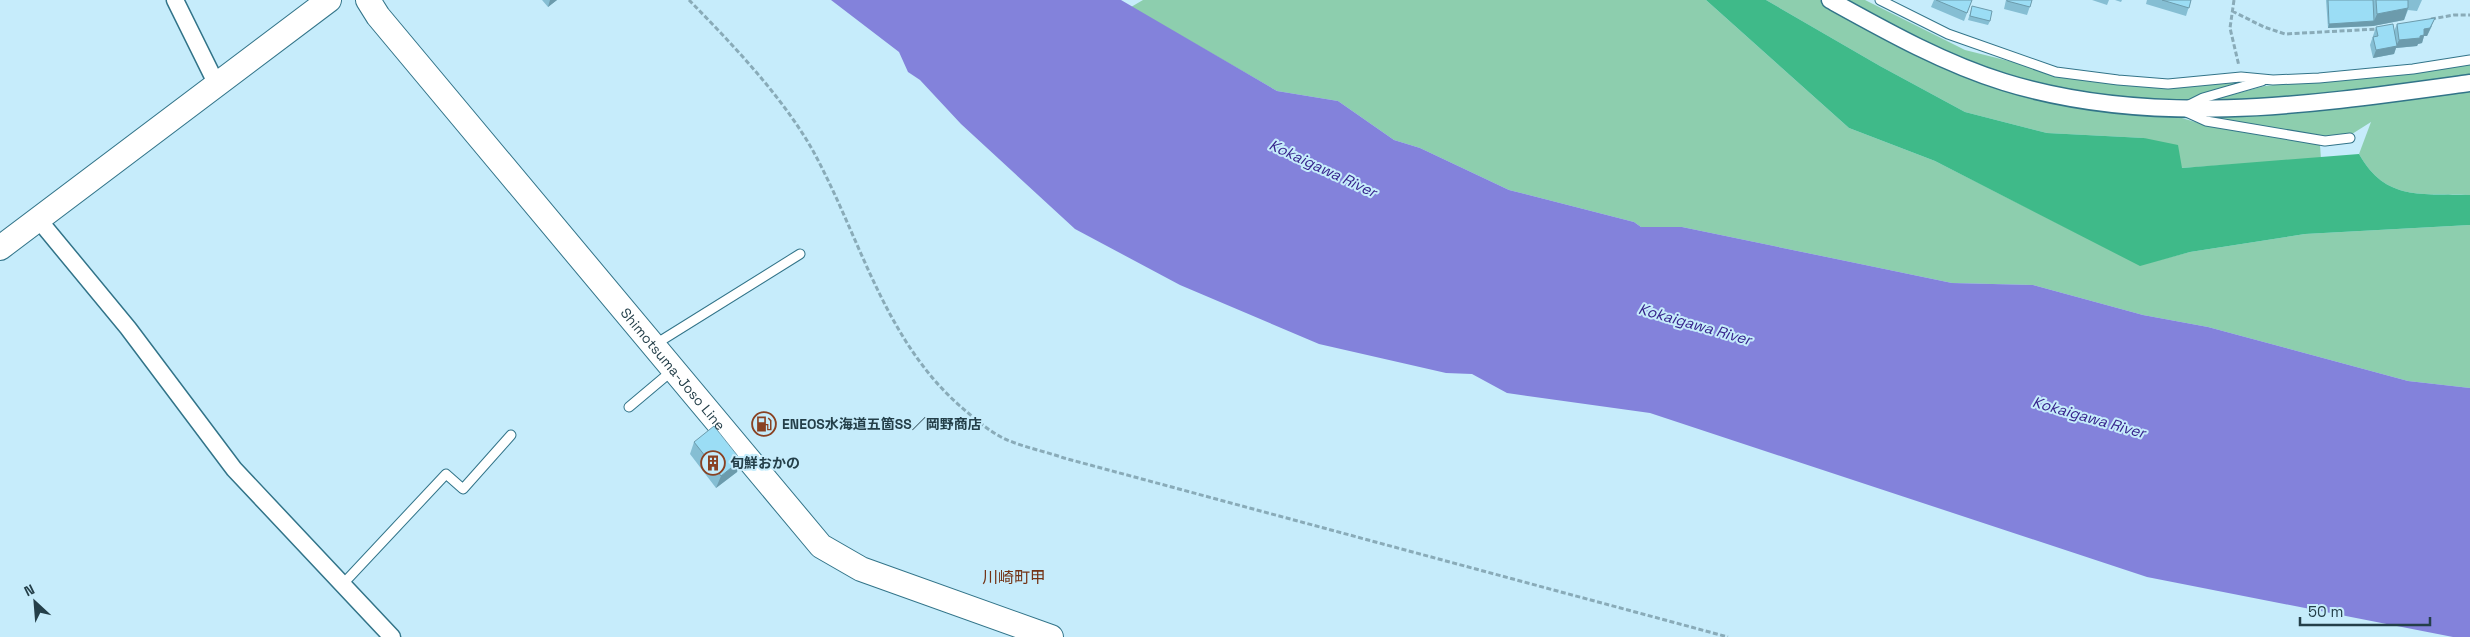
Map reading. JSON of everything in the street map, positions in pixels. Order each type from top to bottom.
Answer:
[{"type":"main road","points":[[0,248],[329,0]]},
{"type":"main road","name":"Shimotsuma-Joso Line","points":[[368,0],[378,16],[821,546],[861,569],[1051,637]]},
{"type":"street","points":[[174,0],[217,85]]},
{"type":"street","points":[[1830,0],[1881,29],[1947,61],[2004,82],[2055,95],[2111,104],[2180,109],[2246,107],[2330,100],[2470,82]]},
{"type":"street","points":[[38,219],[128,328],[234,469],[392,637]]},
{"type":"lane","points":[[1880,0],[1948,34],[2056,72],[2168,84],[2241,77],[2267,79],[2319,78],[2413,69],[2470,60]]},
{"type":"lane","points":[[2180,109],[2204,98],[2267,79]]},
{"type":"lane","points":[[2180,109],[2206,122],[2326,141],[2350,138]]},
{"type":"lane","points":[[654,345],[800,254]]},
{"type":"lane","points":[[629,407],[674,369]]},
{"type":"lane","points":[[342,585],[446,474],[463,489],[511,435]]},
{"type":"path","points":[[689,0],[758,76],[811,149],[891,319],[916,359],[944,392],[974,418],[1003,438],[1074,460],[1728,637]]},
{"type":"path","points":[[2234,0],[2230,28],[2241,77]]},
{"type":"path","points":[[2232,10],[2264,27],[2285,34],[2385,28]]},
{"type":"path","points":[[2428,20],[2454,15],[2470,15]]},
{"type":"green space","points":[[1143,0],[1706,0],[1849,128],[1935,161],[2140,265],[2190,252],[2305,234],[2470,225],[2470,388],[2408,381],[2208,327],[2143,315],[2033,285],[1952,283],[1682,227],[1641,227],[1634,222],[1509,190],[1420,148],[1394,140],[1338,101],[1277,91],[1131,7]]},
{"type":"green space","points":[[1706,0],[1766,0],[1880,66],[1965,112],[2047,133],[2144,138],[2178,145],[2182,168],[2359,154],[2381,180],[2393,188],[2421,194],[2470,195],[2470,225],[2305,234],[2190,252],[2140,266],[1935,161],[1849,128]]},
{"type":"green space","points":[[1766,0],[1820,0],[1878,34],[1967,75],[2175,116],[2212,127],[2320,145],[2321,159],[2181,168],[2144,138],[2047,133],[1965,112],[1880,66]]},
{"type":"green space","points":[[1842,0],[1865,0],[1965,50],[2085,80],[2173,88],[2248,81],[2207,92],[2184,104],[2076,92],[2016,79],[1953,58]]},
{"type":"green space","points":[[2470,63],[2470,76],[2279,100],[2201,103],[2265,86]]},
{"type":"green space","points":[[2470,89],[2470,195],[2407,192],[2393,188],[2381,180],[2359,154],[2371,122],[2352,134],[2324,136],[2209,119],[2206,116]]},
{"type":"water","name":"Kokaigawa River","points":[[831,0],[1121,0],[1277,91],[1338,101],[1394,140],[1420,148],[1509,190],[1634,222],[1641,227],[1682,227],[1952,283],[2033,285],[2143,315],[2208,327],[2408,381],[2470,388],[2470,637],[2453,637],[2147,577],[1650,413],[1507,393],[1472,374],[1446,373],[1319,344],[1180,285],[1075,229],[961,124],[920,80],[908,72],[899,52]]},
{"type":"building","points":[[1936,0],[1972,0],[1967,13]]},
{"type":"building","points":[[2007,0],[2032,0],[2030,7]]},
{"type":"building","points":[[2162,0],[2191,0],[2189,8]]},
{"type":"building","points":[[2328,0],[2373,0],[2374,21],[2329,24]]},
{"type":"building","points":[[2376,0],[2408,0],[2408,8],[2377,14]]},
{"type":"building","points":[[1972,6],[1992,11],[1990,21],[1970,16]]},
{"type":"building","points":[[2435,18],[2430,28],[2424,29],[2424,35],[2420,36],[2420,38],[2399,40],[2397,24]]},
{"type":"building","points":[[2393,24],[2397,46],[2376,50],[2373,37],[2378,36],[2376,27]]},
{"type":"building","points":[[714,426],[741,460],[721,476],[694,442]]},
{"type":"place","name":"ENEOS水海道五箇SS／岡野商店","points":[[764,424]]},
{"type":"place","name":"旬鮮おかの","points":[[713,463]]},
{"type":"district","name":"川崎町甲","points":[[1014,577]]}]
